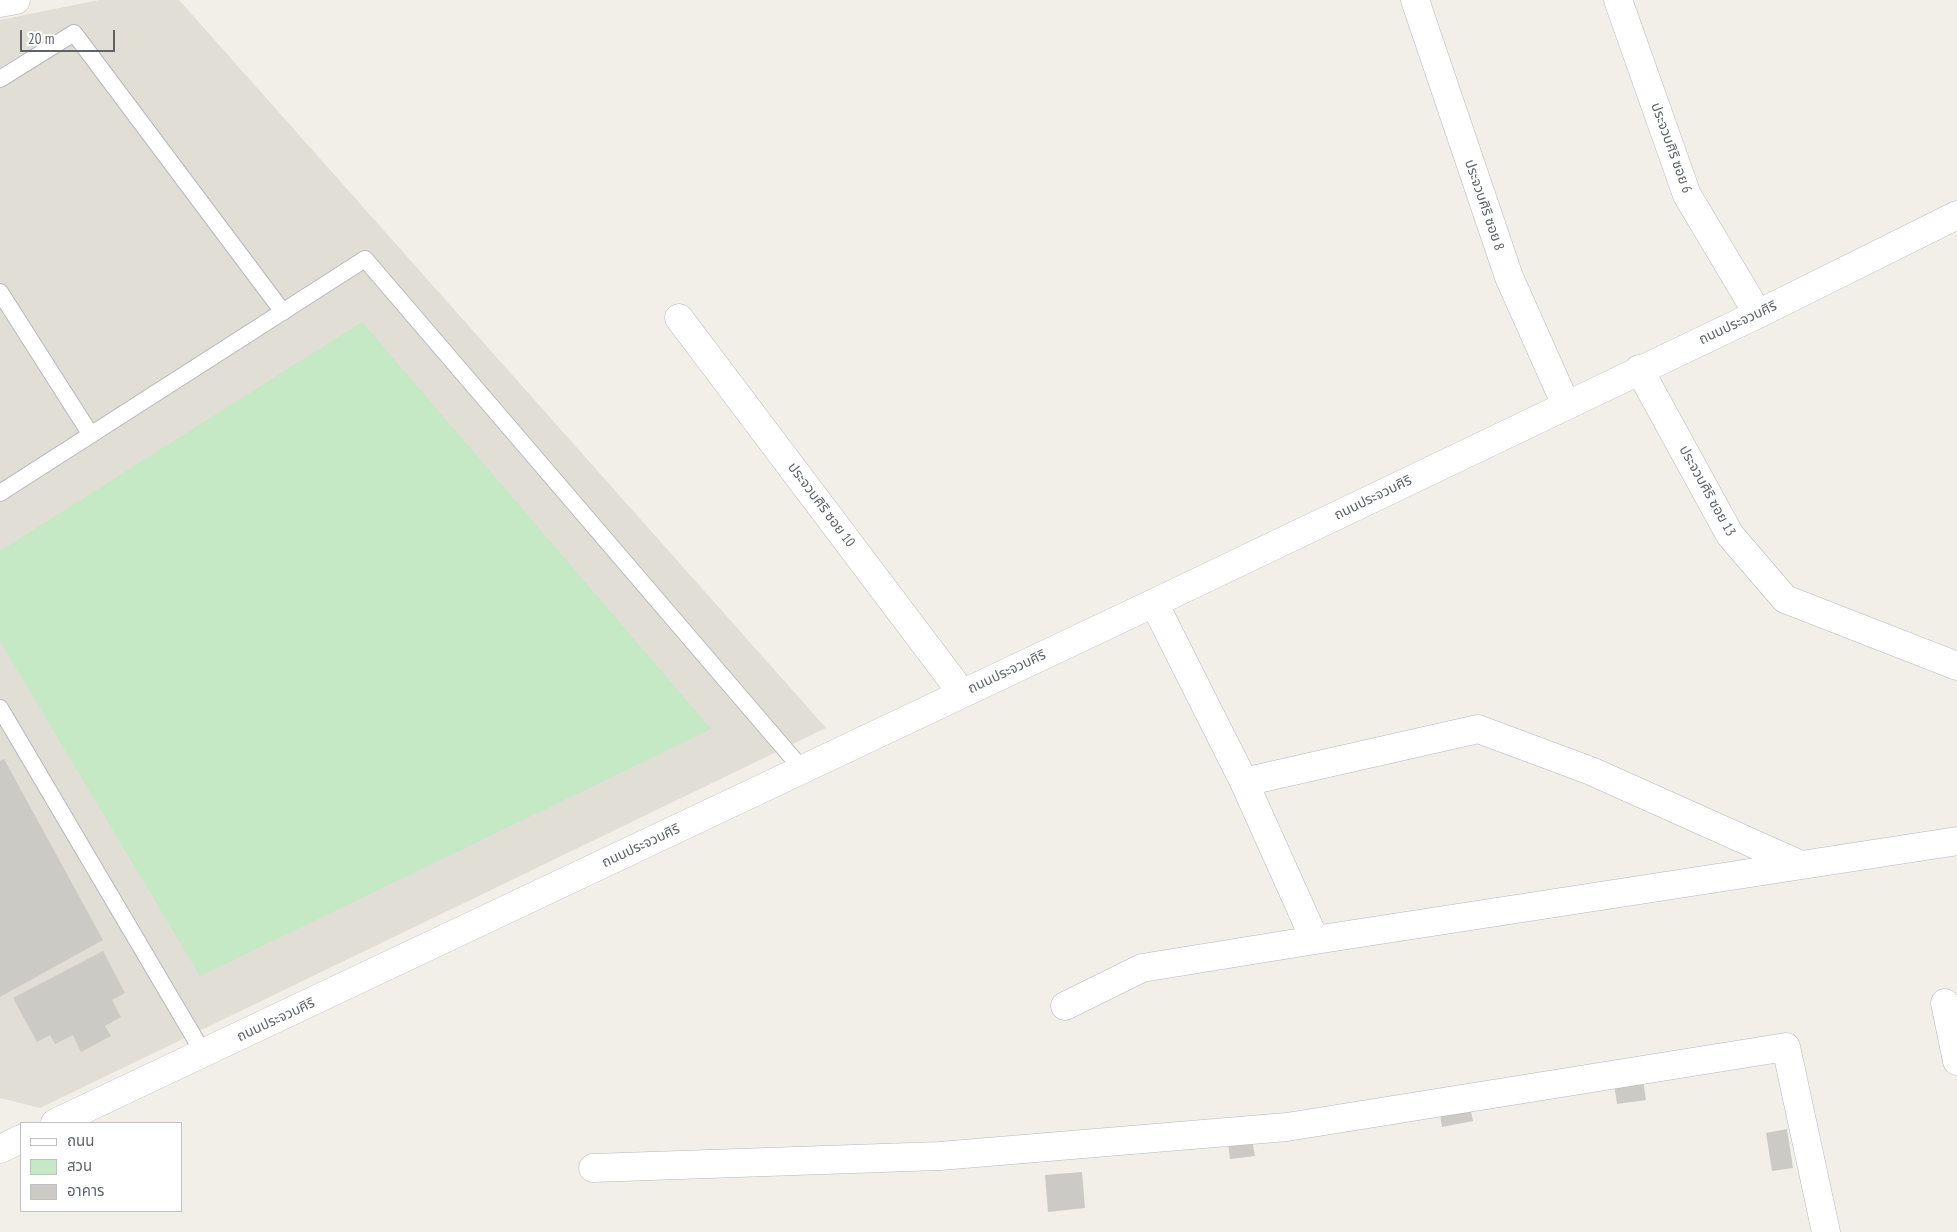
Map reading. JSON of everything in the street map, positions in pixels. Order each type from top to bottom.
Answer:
[{"type":"street","points":[[0,3],[16,0]]},
{"type":"street","name":"ประจวบศิริ ซอย 8","points":[[1415,0],[1508,278],[1566,405]]},
{"type":"street","name":"ประจวบศิริ ซอย 6","points":[[1618,0],[1687,195],[1758,314]]},
{"type":"street","name":"ถนนประจวบศิริ","points":[[57,1122],[1154,603],[1639,369],[1758,314],[1957,215]]},
{"type":"street","name":"ประจวบศิริ ซอย 10","points":[[679,318],[962,693]]},
{"type":"street","name":"ประจวบศิริ ซอย 13","points":[[1639,369],[1730,535],[1785,599],[1957,666]]},
{"type":"street","points":[[1154,603],[1244,782],[1315,940]]},
{"type":"street","points":[[1244,782],[1478,729],[1591,772],[1801,865]]},
{"type":"street","points":[[1065,1006],[1142,968],[1957,841]]},
{"type":"street","points":[[1945,1003],[1957,1061]]},
{"type":"street","points":[[593,1168],[940,1156],[1287,1127],[1786,1047],[1826,1232]]},
{"type":"street","points":[[0,1149],[20,1139]]},
{"type":"lane","points":[[0,79],[74,33],[282,312]]},
{"type":"lane","points":[[0,494],[365,259],[802,769]]},
{"type":"lane","points":[[0,292],[91,435]]},
{"type":"lane","points":[[0,708],[204,1054]]},
{"type":"shaded area","points":[[99,0],[179,0],[826,728],[40,1108],[0,1098],[0,20]]},
{"type":"green space","points":[[362,322],[711,729],[200,976],[0,641],[0,551]]},
{"type":"building","points":[[4,759],[103,940],[0,997],[0,761]]},
{"type":"building","points":[[103,951],[125,993],[112,1000],[121,1017],[105,1026],[111,1036],[81,1052],[73,1035],[55,1044],[50,1035],[37,1042],[13,998]]},
{"type":"building","points":[[1643,1080],[1646,1100],[1617,1104],[1614,1084]]},
{"type":"building","points":[[1470,1107],[1473,1121],[1442,1127],[1440,1114]]},
{"type":"building","points":[[1787,1129],[1793,1168],[1772,1171],[1766,1133]]},
{"type":"building","points":[[1252,1139],[1255,1156],[1230,1159],[1228,1142]]},
{"type":"building","points":[[1082,1172],[1085,1208],[1048,1212],[1045,1175]]}]
